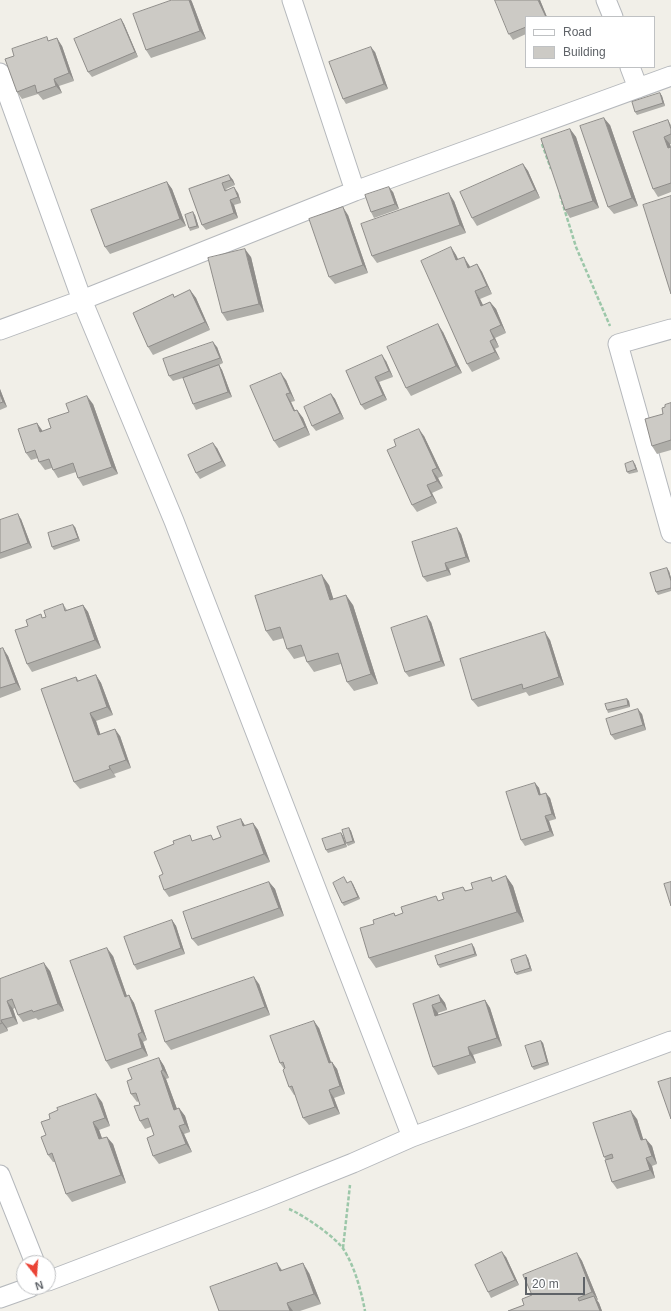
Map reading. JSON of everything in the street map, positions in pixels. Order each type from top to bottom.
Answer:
[{"type":"street","points":[[292,0],[355,190]]},
{"type":"street","points":[[606,0],[612,16]]},
{"type":"street","points":[[630,68],[638,88]]},
{"type":"street","points":[[0,73],[82,300],[174,521],[412,1137]]},
{"type":"street","points":[[0,330],[82,300],[355,190],[671,76]]},
{"type":"street","points":[[671,329],[618,344],[671,533]]},
{"type":"street","points":[[56,1278],[263,1199],[353,1163],[412,1137],[671,1041]]},
{"type":"street","points":[[0,1175],[31,1255]]},
{"type":"street","points":[[0,1298],[16,1292]]},
{"type":"path","points":[[535,124],[551,169]]},
{"type":"path","points":[[558,191],[576,247],[618,344]]},
{"type":"path","points":[[343,1248],[353,1163]]},
{"type":"path","points":[[263,1199],[295,1212],[320,1228],[343,1248],[356,1278],[365,1311]]},
{"type":"building","points":[[172,0],[189,0],[200,31],[146,50],[133,14]]},
{"type":"building","points":[[495,0],[538,0],[546,16],[525,16],[525,27],[509,34]]},
{"type":"building","points":[[121,19],[135,52],[88,72],[74,39]]},
{"type":"building","points":[[47,37],[48,41],[57,38],[69,73],[54,79],[56,86],[37,93],[35,85],[17,92],[5,59],[14,56],[12,49]]},
{"type":"building","points":[[371,47],[384,84],[343,99],[329,62]]},
{"type":"building","points":[[660,93],[663,103],[635,112],[632,102]]},
{"type":"building","points":[[604,118],[632,198],[608,207],[580,126]]},
{"type":"building","points":[[668,120],[671,134],[664,137],[668,148],[671,147],[671,183],[653,189],[633,132]]},
{"type":"building","points":[[570,129],[593,201],[565,210],[541,139]]},
{"type":"building","points":[[523,164],[535,190],[472,218],[460,192]]},
{"type":"building","points":[[229,175],[231,180],[222,183],[225,191],[234,187],[238,197],[230,200],[234,213],[202,225],[189,189]]},
{"type":"building","points":[[167,182],[180,219],[105,247],[91,210]]},
{"type":"building","points":[[389,187],[395,204],[371,212],[365,195]]},
{"type":"building","points":[[449,193],[460,225],[372,256],[361,224]]},
{"type":"building","points":[[671,196],[671,294],[643,205]]},
{"type":"building","points":[[343,207],[363,265],[329,277],[309,219]]},
{"type":"building","points":[[193,212],[197,226],[189,228],[185,215]]},
{"type":"building","points":[[451,247],[456,260],[464,257],[468,268],[477,264],[487,286],[475,291],[481,306],[490,302],[501,325],[490,330],[494,339],[490,341],[495,352],[467,364],[421,261]]},
{"type":"building","points":[[245,249],[259,304],[222,313],[208,258]]},
{"type":"building","points":[[190,290],[205,322],[148,347],[133,313],[173,294],[174,297]]},
{"type":"building","points":[[438,324],[456,366],[406,388],[387,347]]},
{"type":"building","points":[[213,342],[220,358],[169,376],[163,359]]},
{"type":"building","points":[[382,355],[389,371],[375,377],[383,395],[361,405],[346,371]]},
{"type":"building","points":[[219,365],[228,392],[193,404],[183,378]]},
{"type":"building","points":[[281,373],[290,393],[286,394],[294,411],[297,410],[305,427],[274,441],[250,386]]},
{"type":"building","points":[[0,394],[3,402],[0,403]]},
{"type":"building","points":[[331,394],[340,413],[312,426],[304,407]]},
{"type":"building","points":[[87,396],[112,467],[78,478],[73,463],[53,470],[49,459],[39,462],[35,450],[26,453],[18,429],[37,423],[40,432],[51,428],[48,419],[69,412],[66,404]]},
{"type":"building","points":[[671,403],[671,440],[652,446],[645,419],[663,414],[662,408]]},
{"type":"building","points":[[419,429],[437,468],[432,470],[437,481],[427,485],[432,496],[412,505],[387,450],[396,446],[394,440]]},
{"type":"building","points":[[213,443],[222,461],[196,473],[188,455]]},
{"type":"building","points":[[633,461],[636,469],[627,472],[625,464]]},
{"type":"building","points":[[18,514],[28,543],[0,553],[0,520]]},
{"type":"building","points":[[73,525],[78,538],[52,547],[48,533]]},
{"type":"building","points":[[457,528],[466,557],[445,563],[447,570],[423,577],[412,542]]},
{"type":"building","points":[[667,568],[671,581],[671,588],[656,592],[650,573]]},
{"type":"building","points":[[322,575],[330,600],[346,595],[371,674],[347,682],[338,653],[307,662],[301,645],[287,649],[280,627],[266,631],[255,596]]},
{"type":"building","points":[[63,604],[65,611],[83,605],[95,640],[27,664],[15,630],[28,626],[26,620],[41,614],[42,618],[46,617],[44,611]]},
{"type":"building","points":[[427,616],[441,661],[405,672],[391,628]]},
{"type":"building","points":[[545,632],[559,677],[523,689],[522,684],[472,700],[460,659]]},
{"type":"building","points":[[3,648],[16,683],[0,688],[0,649]]},
{"type":"building","points":[[96,675],[107,707],[90,713],[98,735],[115,729],[126,760],[109,766],[110,769],[74,782],[41,689],[76,677],[77,681]]},
{"type":"building","points":[[627,699],[628,705],[607,710],[605,704]]},
{"type":"building","points":[[638,709],[643,725],[611,735],[606,719]]},
{"type":"building","points":[[535,783],[539,795],[546,793],[552,814],[545,816],[550,831],[521,840],[506,792]]},
{"type":"building","points":[[241,819],[243,826],[253,823],[264,854],[164,890],[159,876],[163,874],[154,852],[174,844],[173,841],[190,835],[192,841],[211,835],[213,840],[221,837],[217,827]]},
{"type":"building","points":[[349,828],[353,841],[346,843],[342,830]]},
{"type":"building","points":[[341,833],[345,844],[326,850],[322,839]]},
{"type":"building","points":[[506,876],[517,912],[369,958],[360,928],[374,924],[373,920],[394,913],[395,916],[403,913],[401,907],[436,896],[438,901],[444,899],[442,893],[463,887],[465,891],[473,889],[471,883],[491,877],[492,881]]},
{"type":"building","points":[[344,877],[347,883],[351,881],[358,897],[342,903],[333,883]]},
{"type":"building","points":[[269,882],[279,908],[192,939],[183,912]]},
{"type":"building","points":[[671,882],[671,906],[664,884]]},
{"type":"building","points":[[172,920],[181,948],[134,965],[124,937]]},
{"type":"building","points":[[472,944],[475,954],[438,965],[435,956]]},
{"type":"building","points":[[107,948],[125,997],[129,995],[142,1032],[138,1034],[142,1048],[106,1061],[70,961]]},
{"type":"building","points":[[526,955],[530,968],[515,973],[511,960]]},
{"type":"building","points":[[44,963],[58,1004],[18,1015],[12,999],[7,1001],[13,1017],[1,1020],[2,1023],[0,1024],[0,979]]},
{"type":"building","points":[[254,977],[265,1007],[165,1042],[155,1011]]},
{"type":"building","points":[[439,995],[441,1002],[432,1005],[435,1016],[485,1000],[497,1038],[468,1047],[470,1055],[433,1067],[413,1004]]},
{"type":"building","points":[[314,1021],[329,1063],[332,1062],[340,1086],[329,1090],[335,1107],[303,1118],[292,1086],[289,1087],[283,1070],[285,1068],[283,1062],[280,1063],[270,1036]]},
{"type":"building","points":[[541,1041],[547,1062],[532,1067],[525,1046]]},
{"type":"building","points":[[159,1058],[163,1070],[161,1071],[174,1110],[179,1108],[185,1124],[179,1126],[186,1144],[153,1156],[147,1138],[154,1135],[148,1118],[140,1121],[134,1106],[140,1105],[136,1093],[131,1094],[127,1081],[132,1079],[128,1069]]},
{"type":"building","points":[[671,1078],[671,1119],[658,1082]]},
{"type":"building","points":[[96,1094],[105,1118],[93,1122],[99,1139],[107,1137],[121,1175],[66,1194],[52,1153],[48,1155],[41,1137],[46,1135],[41,1122],[50,1119],[49,1114],[58,1110],[57,1108]]},
{"type":"building","points":[[631,1111],[641,1140],[646,1139],[652,1156],[646,1158],[650,1170],[612,1182],[605,1160],[613,1158],[612,1154],[604,1157],[593,1123]]},
{"type":"building","points":[[502,1252],[515,1280],[488,1292],[475,1265]]},
{"type":"building","points":[[577,1253],[592,1292],[578,1298],[579,1301],[594,1296],[600,1311],[508,1311],[524,1305],[522,1299],[532,1295],[523,1275]]},
{"type":"building","points":[[277,1263],[280,1271],[303,1263],[314,1294],[287,1303],[290,1311],[219,1311],[210,1287]]}]
